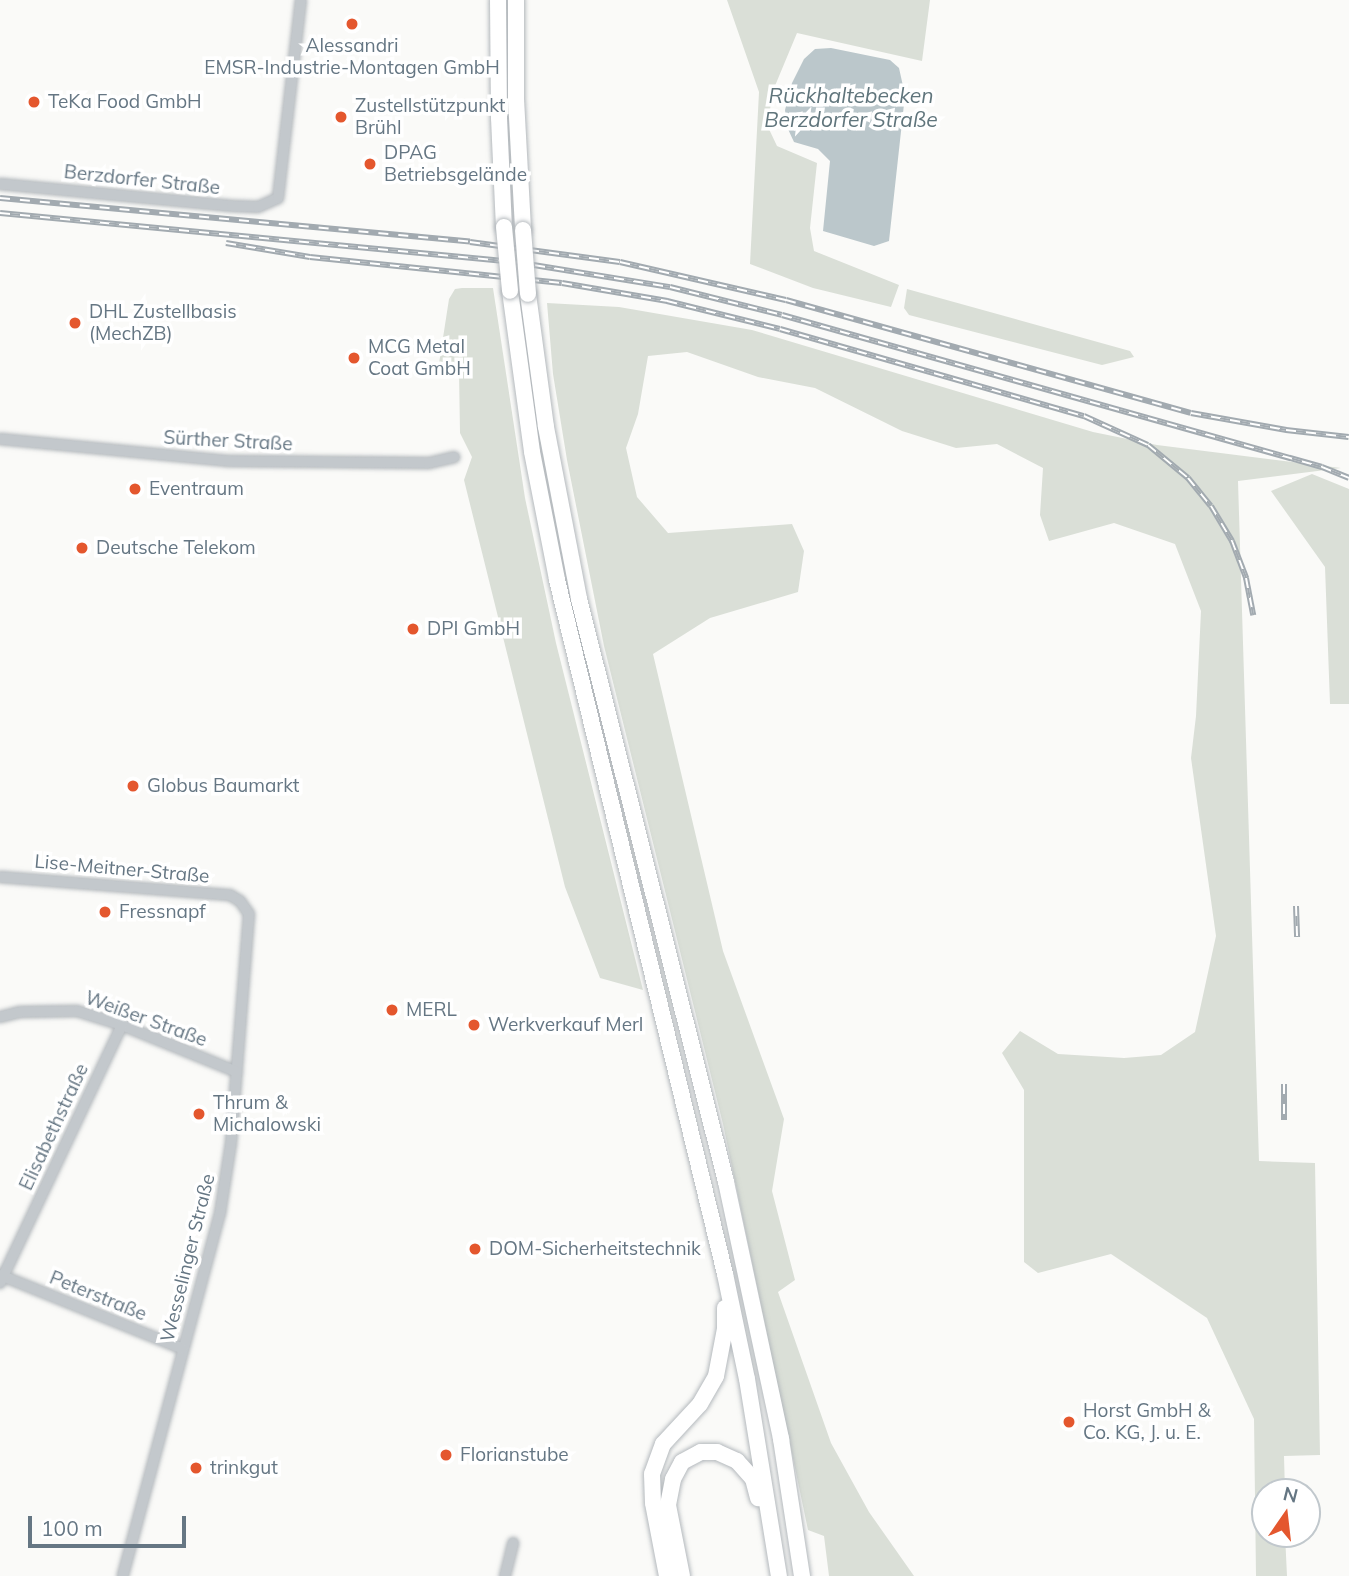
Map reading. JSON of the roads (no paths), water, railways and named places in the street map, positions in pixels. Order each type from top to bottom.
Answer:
[{"type":"highway","points":[[498,0],[499,118],[504,227],[532,452],[559,592],[725,1274],[747,1379],[778,1576]]},
{"type":"highway","points":[[516,0],[516,99],[523,230],[528,294],[546,427],[575,580],[609,724],[726,1182],[781,1439],[802,1576]]},
{"type":"highway","points":[[667,1576],[653,1503],[652,1474],[663,1444],[700,1404],[716,1376],[725,1329],[725,1274]]},
{"type":"highway","points":[[682,1576],[668,1505],[673,1479],[682,1462],[701,1452],[717,1452],[737,1461],[753,1479],[778,1576]]},
{"type":"street","name":"Berzdorfer Straße","points":[[0,184],[232,206],[258,206],[278,198],[301,0]]},
{"type":"street","name":"Sürther Straße","points":[[0,439],[227,461],[431,463],[454,457]]},
{"type":"street","name":"Lise-Meitner-Straße","points":[[0,877],[230,895],[240,901]]},
{"type":"street","name":"Wesselinger Straße","points":[[123,1576],[220,1213],[231,1143],[249,929],[249,914],[240,901]]},
{"type":"street","name":"Weißer Straße","points":[[0,1017],[20,1013],[77,1011],[122,1024],[237,1072]]},
{"type":"street","name":"Elisabethstraße","points":[[1,1278],[122,1024]]},
{"type":"street","name":"Peterstraße","points":[[1,1278],[183,1349]]},
{"type":"street","points":[[505,1576],[513,1543]]},
{"type":"water","name":"Rückhaltebecken Berzdorfer Straße","points":[[831,48],[890,60],[899,68],[905,95],[889,241],[874,246],[823,231],[830,161],[818,149],[794,142],[787,127],[785,110],[792,83],[804,59],[815,49]]},
{"type":"railway","points":[[0,198],[470,242],[620,262],[786,300],[1191,413],[1286,430],[1349,437]]},
{"type":"railway","points":[[0,213],[515,262],[670,287],[782,315],[1322,467],[1349,478]]},
{"type":"railway","points":[[226,243],[310,257],[562,283],[667,301],[780,329],[1084,416],[1148,445],[1188,478],[1211,506],[1232,541],[1246,578],[1253,615]]},
{"type":"railway","points":[[1296,906],[1297,937]]},
{"type":"railway","points":[[1284,1084],[1284,1120]]},
{"type":"place","name":"Alessandri EMSR-Industrie-Montagen GmbH","points":[[352,24]]},
{"type":"place","name":"TeKa Food GmbH","points":[[34,102]]},
{"type":"place","name":"Zustellstützpunkt Brühl","points":[[341,117]]},
{"type":"place","name":"DPAG Betriebsgelände","points":[[370,164]]},
{"type":"place","name":"DHL Zustellbasis (MechZB)","points":[[75,323]]},
{"type":"place","name":"MCG Metal Coat GmbH","points":[[354,358]]},
{"type":"place","name":"Eventraum","points":[[135,489]]},
{"type":"place","name":"Deutsche Telekom","points":[[82,548]]},
{"type":"place","name":"DPI GmbH","points":[[413,629]]},
{"type":"place","name":"Globus Baumarkt","points":[[133,786]]},
{"type":"place","name":"Fressnapf","points":[[105,912]]},
{"type":"place","name":"MERL","points":[[392,1010]]},
{"type":"place","name":"Werkverkauf Merl","points":[[474,1025]]},
{"type":"place","name":"Thrum & Michalowski","points":[[199,1114]]},
{"type":"place","name":"DOM-Sicherheitstechnik","points":[[475,1249]]},
{"type":"place","name":"Horst GmbH & Co. KG, J. u. E.","points":[[1069,1422]]},
{"type":"place","name":"Florianstube","points":[[446,1455]]},
{"type":"place","name":"trinkgut","points":[[196,1468]]}]
